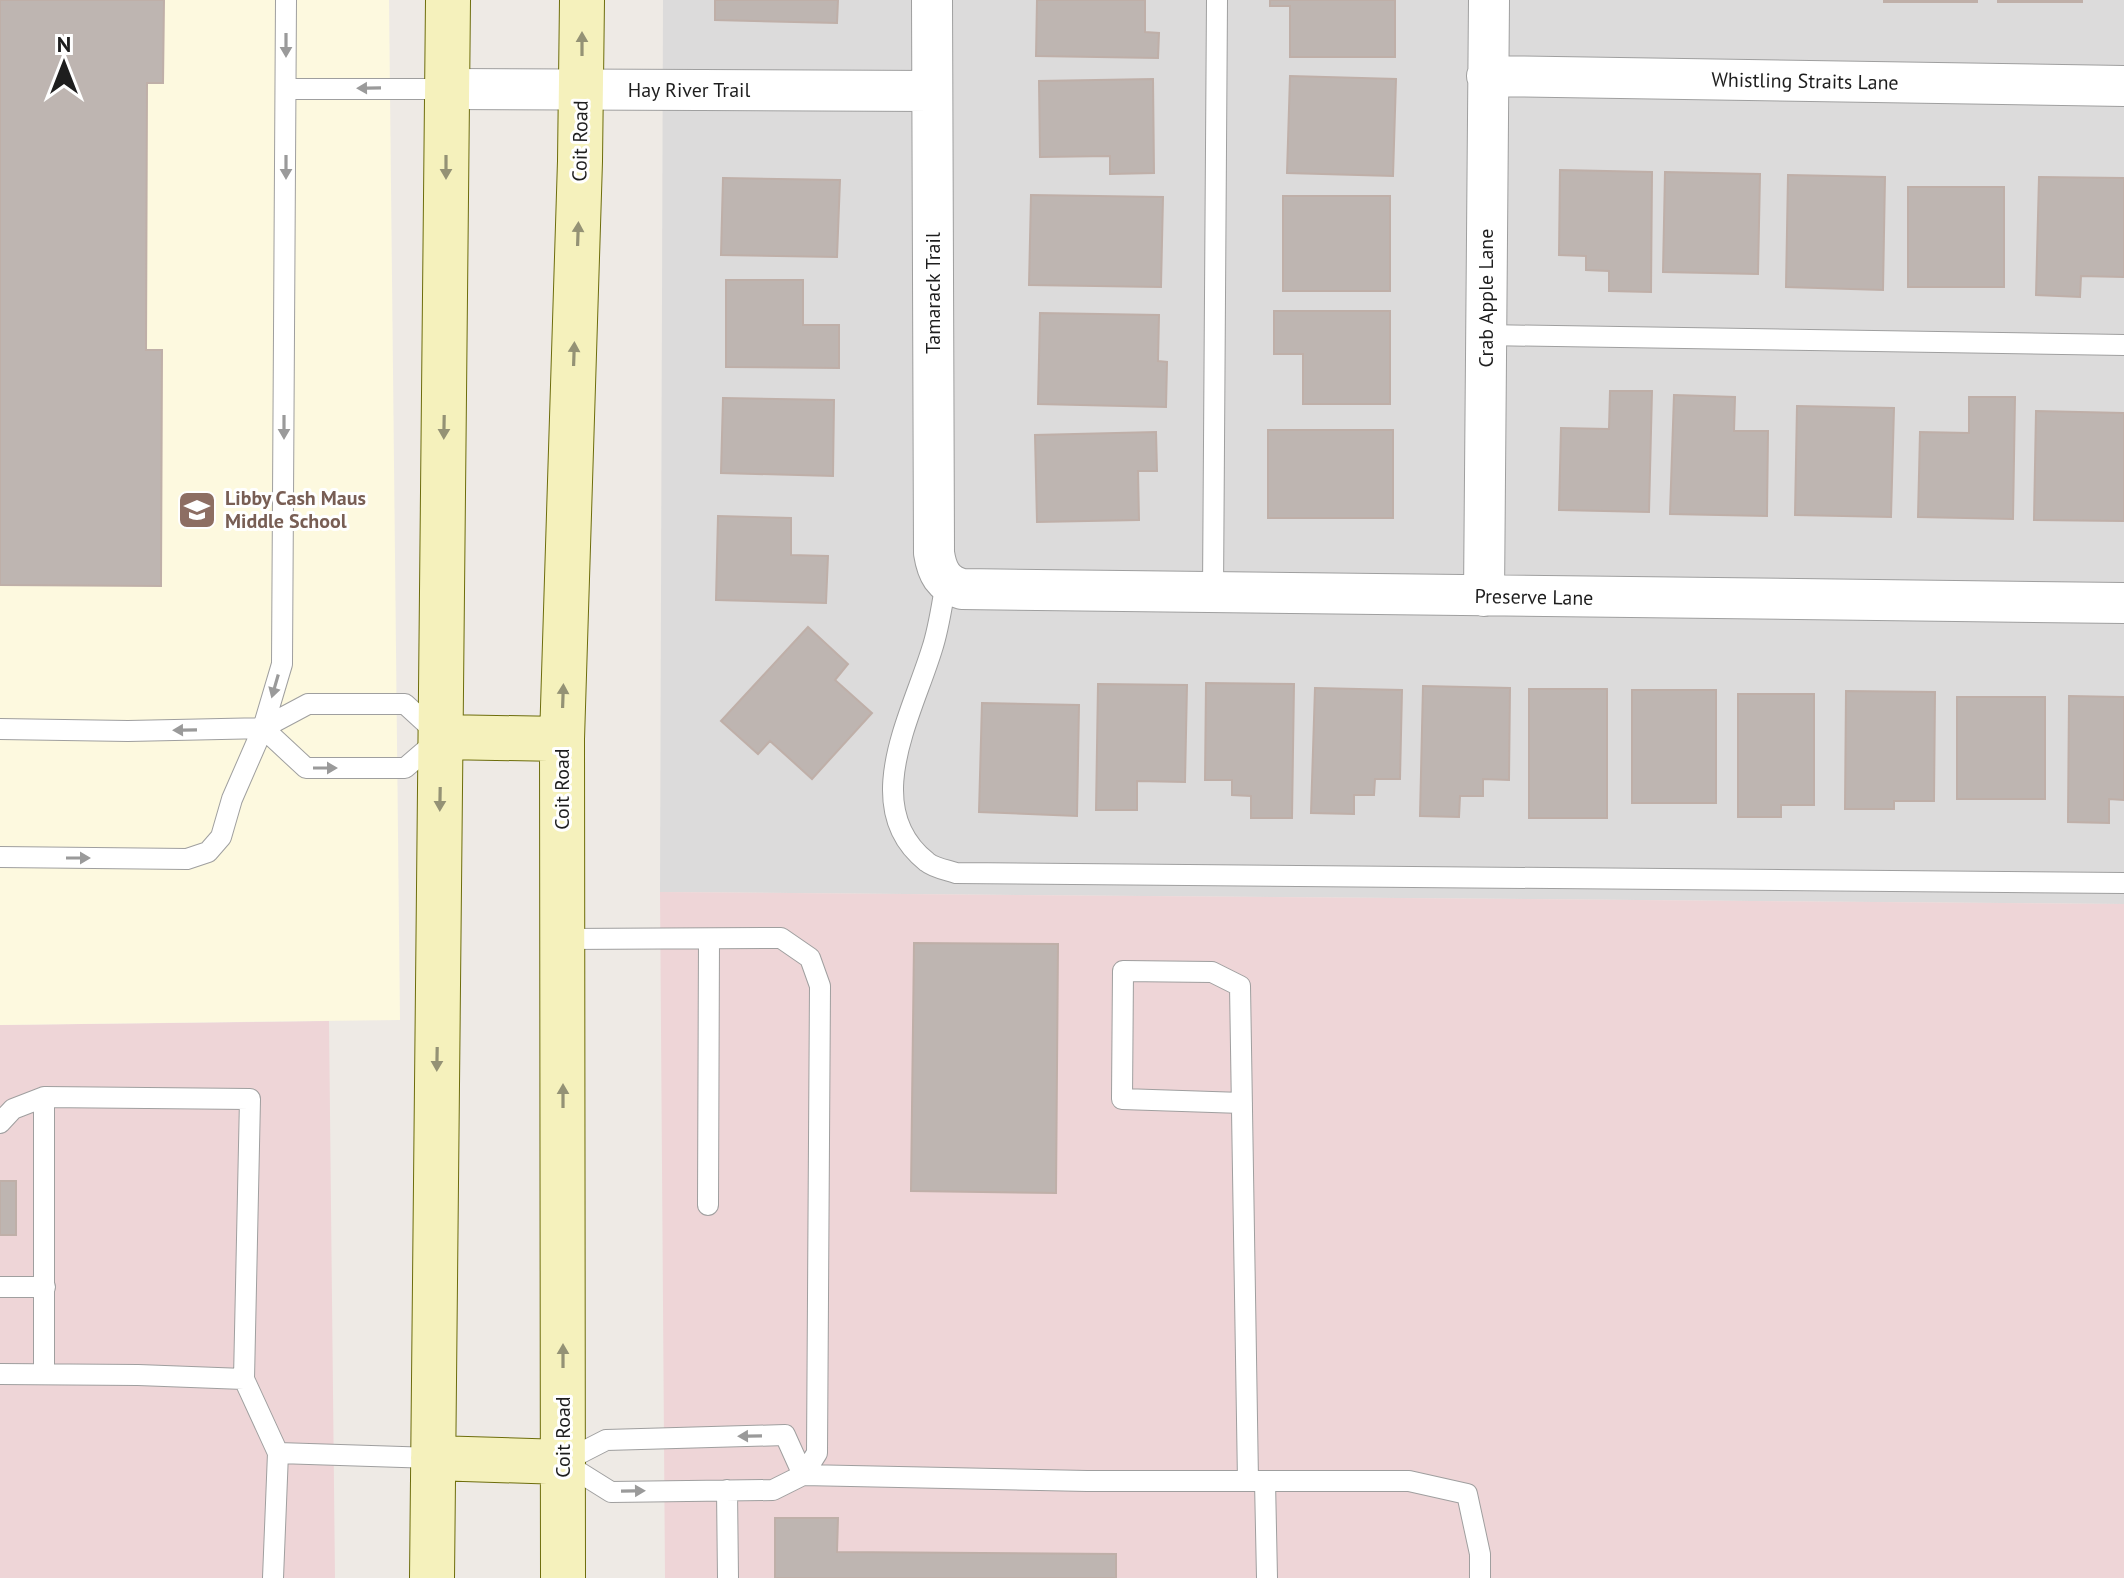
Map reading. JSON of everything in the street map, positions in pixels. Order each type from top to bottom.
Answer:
[{"type":"main road","points":[[432,1578],[448,0]]},
{"type":"main road","name":"Coit Road","points":[[563,1578],[562,739],[582,0]]},
{"type":"main road","points":[[441,737],[562,739]]},
{"type":"main road","points":[[433,1458],[563,1462]]},
{"type":"street","name":"Tamarack Trail","points":[[932,0],[934,553],[939,572],[946,582]]},
{"type":"street","name":"Crab Apple Lane","points":[[1484,596],[1489,0]]},
{"type":"street","name":"Whistling Straits Lane","points":[[1487,76],[2124,86]]},
{"type":"street","name":"Hay River Trail","points":[[447,89],[931,91]]},
{"type":"street","name":"Preserve Lane","points":[[946,582],[962,589],[2124,603]]},
{"type":"lane","points":[[0,857],[187,859],[208,852],[221,837],[232,799],[263,728],[282,664],[286,0]]},
{"type":"lane","points":[[1213,592],[1217,0]]},
{"type":"lane","points":[[287,89],[447,89]]},
{"type":"lane","points":[[1486,335],[2124,345]]},
{"type":"lane","points":[[946,582],[934,646],[897,753],[893,804],[897,827],[913,848],[928,864],[956,873],[2124,883]]},
{"type":"lane","points":[[0,729],[128,731],[263,728],[308,704],[405,704],[441,737],[405,768],[306,768],[263,728]]},
{"type":"lane","points":[[563,939],[781,938],[810,958],[820,986],[817,1453],[803,1475]]},
{"type":"lane","points":[[708,1205],[709,939]]},
{"type":"lane","points":[[1242,1103],[1122,1099],[1123,971],[1212,972],[1240,986],[1256,1481],[1267,1578]]},
{"type":"lane","points":[[44,1097],[44,1373]]},
{"type":"lane","points":[[0,1123],[13,1109],[44,1097],[250,1099],[244,1379],[278,1453],[273,1578]]},
{"type":"lane","points":[[0,1287],[45,1287]]},
{"type":"lane","points":[[0,1374],[244,1379]]},
{"type":"lane","points":[[563,1462],[606,1440],[785,1435],[803,1475]]},
{"type":"lane","points":[[278,1453],[433,1458]]},
{"type":"lane","points":[[563,1462],[611,1492],[773,1490],[803,1475],[1087,1481],[1409,1481],[1467,1494],[1480,1554],[1480,1578]]},
{"type":"lane","points":[[727,1490],[728,1578]]},
{"type":"shaded area","name":"Libby Cash Maus Middle School","points":[[0,0],[389,0],[400,1020],[0,1025]]},
{"type":"shaded area","points":[[663,0],[2124,0],[2124,904],[660,892]]},
{"type":"shaded area","points":[[660,892],[2124,904],[2124,1578],[665,1578]]},
{"type":"shaded area","points":[[329,1021],[335,1578],[0,1578],[0,1025]]},
{"type":"building","points":[[0,0],[164,0],[163,83],[147,83],[146,350],[162,350],[161,586],[0,585]]},
{"type":"building","points":[[715,0],[838,0],[837,23],[715,20]]},
{"type":"building","points":[[1037,0],[1145,0],[1145,32],[1159,33],[1158,58],[1036,56]]},
{"type":"building","points":[[1270,0],[1395,0],[1395,57],[1290,57],[1290,6],[1270,6]]},
{"type":"building","points":[[1977,0],[1977,2],[1884,2]]},
{"type":"building","points":[[2082,0],[2082,2],[1998,2]]},
{"type":"building","points":[[1290,76],[1396,79],[1393,176],[1287,173]]},
{"type":"building","points":[[1153,79],[1154,173],[1110,174],[1110,156],[1040,157],[1039,81]]},
{"type":"building","points":[[1560,170],[1652,172],[1651,292],[1609,291],[1609,271],[1586,270],[1586,256],[1559,255]]},
{"type":"building","points":[[1665,172],[1760,174],[1758,274],[1663,272]]},
{"type":"building","points":[[1788,175],[1885,177],[1883,290],[1786,287]]},
{"type":"building","points":[[2039,177],[2124,178],[2124,277],[2081,276],[2080,297],[2036,295]]},
{"type":"building","points":[[723,178],[840,180],[837,257],[721,255]]},
{"type":"building","points":[[1908,187],[2004,187],[2004,287],[1908,287]]},
{"type":"building","points":[[1031,195],[1163,197],[1161,287],[1029,285]]},
{"type":"building","points":[[1283,196],[1390,196],[1390,291],[1283,291]]},
{"type":"building","points":[[726,280],[803,280],[803,325],[839,325],[839,368],[726,367]]},
{"type":"building","points":[[1274,311],[1390,311],[1390,404],[1303,404],[1303,354],[1274,354]]},
{"type":"building","points":[[1040,313],[1159,315],[1158,361],[1167,362],[1166,407],[1038,404]]},
{"type":"building","points":[[1610,391],[1652,391],[1649,512],[1559,510],[1561,428],[1609,429]]},
{"type":"building","points":[[1674,395],[1735,397],[1734,431],[1768,431],[1767,516],[1670,514]]},
{"type":"building","points":[[1969,397],[2015,397],[2013,519],[1918,517],[1920,432],[1969,433]]},
{"type":"building","points":[[723,398],[834,400],[833,476],[721,473]]},
{"type":"building","points":[[1797,406],[1894,408],[1891,517],[1795,515]]},
{"type":"building","points":[[2036,411],[2124,413],[2124,521],[2034,520]]},
{"type":"building","points":[[1268,430],[1393,430],[1393,518],[1268,518]]},
{"type":"building","points":[[1156,432],[1157,471],[1138,471],[1139,520],[1037,522],[1035,435]]},
{"type":"building","points":[[718,516],[791,518],[791,555],[828,556],[826,603],[716,600]]},
{"type":"building","points":[[808,627],[848,664],[835,680],[872,713],[812,779],[770,741],[758,754],[721,721]]},
{"type":"building","points":[[1206,683],[1294,684],[1292,818],[1251,818],[1251,796],[1232,795],[1232,780],[1205,780]]},
{"type":"building","points":[[1098,684],[1187,685],[1185,782],[1137,781],[1137,810],[1096,810]]},
{"type":"building","points":[[1423,686],[1510,688],[1509,780],[1483,779],[1483,796],[1460,796],[1459,817],[1420,816]]},
{"type":"building","points":[[1315,688],[1402,690],[1400,779],[1375,779],[1374,795],[1354,795],[1354,814],[1311,813]]},
{"type":"building","points":[[1529,689],[1607,689],[1607,818],[1529,818]]},
{"type":"building","points":[[1632,690],[1716,690],[1716,803],[1632,803]]},
{"type":"building","points":[[1846,691],[1935,692],[1934,801],[1894,801],[1894,809],[1845,809]]},
{"type":"building","points":[[1738,694],[1814,694],[1814,805],[1781,805],[1781,817],[1738,817]]},
{"type":"building","points":[[2069,696],[2124,697],[2124,800],[2109,799],[2109,823],[2068,822]]},
{"type":"building","points":[[1957,697],[2045,697],[2045,799],[1957,799]]},
{"type":"building","points":[[982,703],[1079,705],[1077,816],[979,812]]},
{"type":"building","points":[[914,943],[1058,944],[1056,1193],[911,1191]]},
{"type":"building","points":[[0,1181],[16,1181],[16,1235],[0,1235]]},
{"type":"building","points":[[775,1518],[838,1518],[837,1552],[1116,1554],[1116,1578],[775,1578]]},
{"type":"place","name":"Libby Cash Maus Middle School","points":[[197,510]]}]
